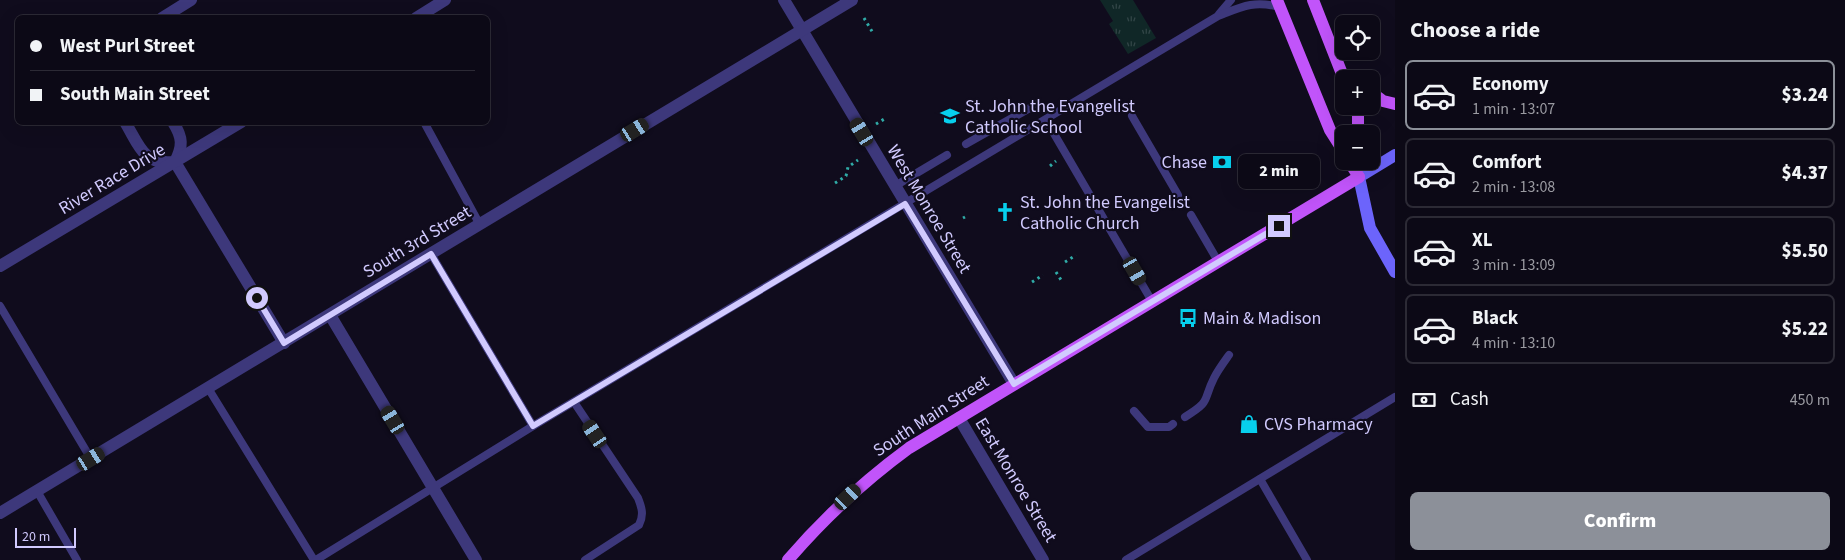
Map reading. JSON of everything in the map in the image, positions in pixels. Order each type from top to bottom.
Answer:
[{"type":"main road","points":[[1313,0],[1341,70]]},
{"type":"main road","points":[[1278,4],[1330,130],[1335,138]]},
{"type":"main road","points":[[1338,63],[1345,70]]},
{"type":"main road","points":[[1380,99],[1395,104]]},
{"type":"main road","name":"South Main Street","points":[[792,557],[826,518],[882,467],[1014,384],[1219,263],[1395,155]]},
{"type":"main road","points":[[1355,170],[1359,177]]},
{"type":"main road","points":[[1359,170],[1370,228],[1395,272]]},
{"type":"street","points":[[167,15],[191,0]]},
{"type":"street","points":[[421,15],[445,0]]},
{"type":"street","name":"West Monroe Street","points":[[784,0],[1014,384]]},
{"type":"street","name":"South 3rd Street","points":[[0,514],[852,0]]},
{"type":"street","points":[[127,125],[152,161],[160,163],[175,162]]},
{"type":"street","points":[[175,125],[181,135],[182,143],[175,162]]},
{"type":"street","name":"River Race Drive","points":[[0,266],[236,125]]},
{"type":"street","points":[[175,162],[284,343]]},
{"type":"street","points":[[330,315],[476,560]]},
{"type":"street","name":"East Monroe Street","points":[[959,418],[1044,560]]},
{"type":"lane","points":[[1218,16],[1231,0]]},
{"type":"lane","points":[[208,388],[315,560],[533,426],[1218,16],[1252,3],[1278,4]]},
{"type":"lane","points":[[966,144],[1037,104]]},
{"type":"lane","points":[[1132,116],[1178,195]]},
{"type":"lane","points":[[1046,120],[1153,302]]},
{"type":"lane","points":[[426,125],[480,224]]},
{"type":"lane","points":[[895,186],[947,155]]},
{"type":"lane","points":[[1190,215],[1219,263]]},
{"type":"lane","points":[[431,254],[533,426]]},
{"type":"lane","points":[[0,306],[91,459]]},
{"type":"lane","points":[[1185,416],[1201,407],[1208,399],[1214,378],[1229,355]]},
{"type":"lane","points":[[1126,560],[1395,397]]},
{"type":"lane","points":[[574,402],[638,498],[642,508],[642,518],[639,525],[585,560]]},
{"type":"lane","points":[[1134,411],[1148,427],[1169,427],[1173,424]]},
{"type":"lane","points":[[1260,479],[1307,560]]},
{"type":"lane","points":[[37,491],[77,560]]},
{"type":"path","points":[[864,18],[873,33]]},
{"type":"path","points":[[876,124],[886,118]]},
{"type":"path","points":[[835,183],[846,176],[848,167],[858,160]]},
{"type":"path","points":[[1065,262],[1076,256]]},
{"type":"path","points":[[1056,272],[1063,283]]},
{"type":"path","points":[[1032,282],[1043,275]]},
{"type":"green space","points":[[1100,0],[1133,0],[1156,38],[1128,54],[1109,24],[1113,21]]},
{"type":"place","name":"St. John the Evangelist Catholic School","points":[[950,116]]},
{"type":"place","name":"Chase","points":[[1222,162]]},
{"type":"place","name":"St. John the Evangelist Catholic Church","points":[[1005,212]]},
{"type":"place","name":"Main & Madison","points":[[1188,318]]},
{"type":"place","name":"CVS Pharmacy","points":[[1249,424]]},
{"type":"route","points":[[257,298],[284,343],[431,254],[533,426],[905,204],[1014,384],[1108,330],[1279,226]]}]
